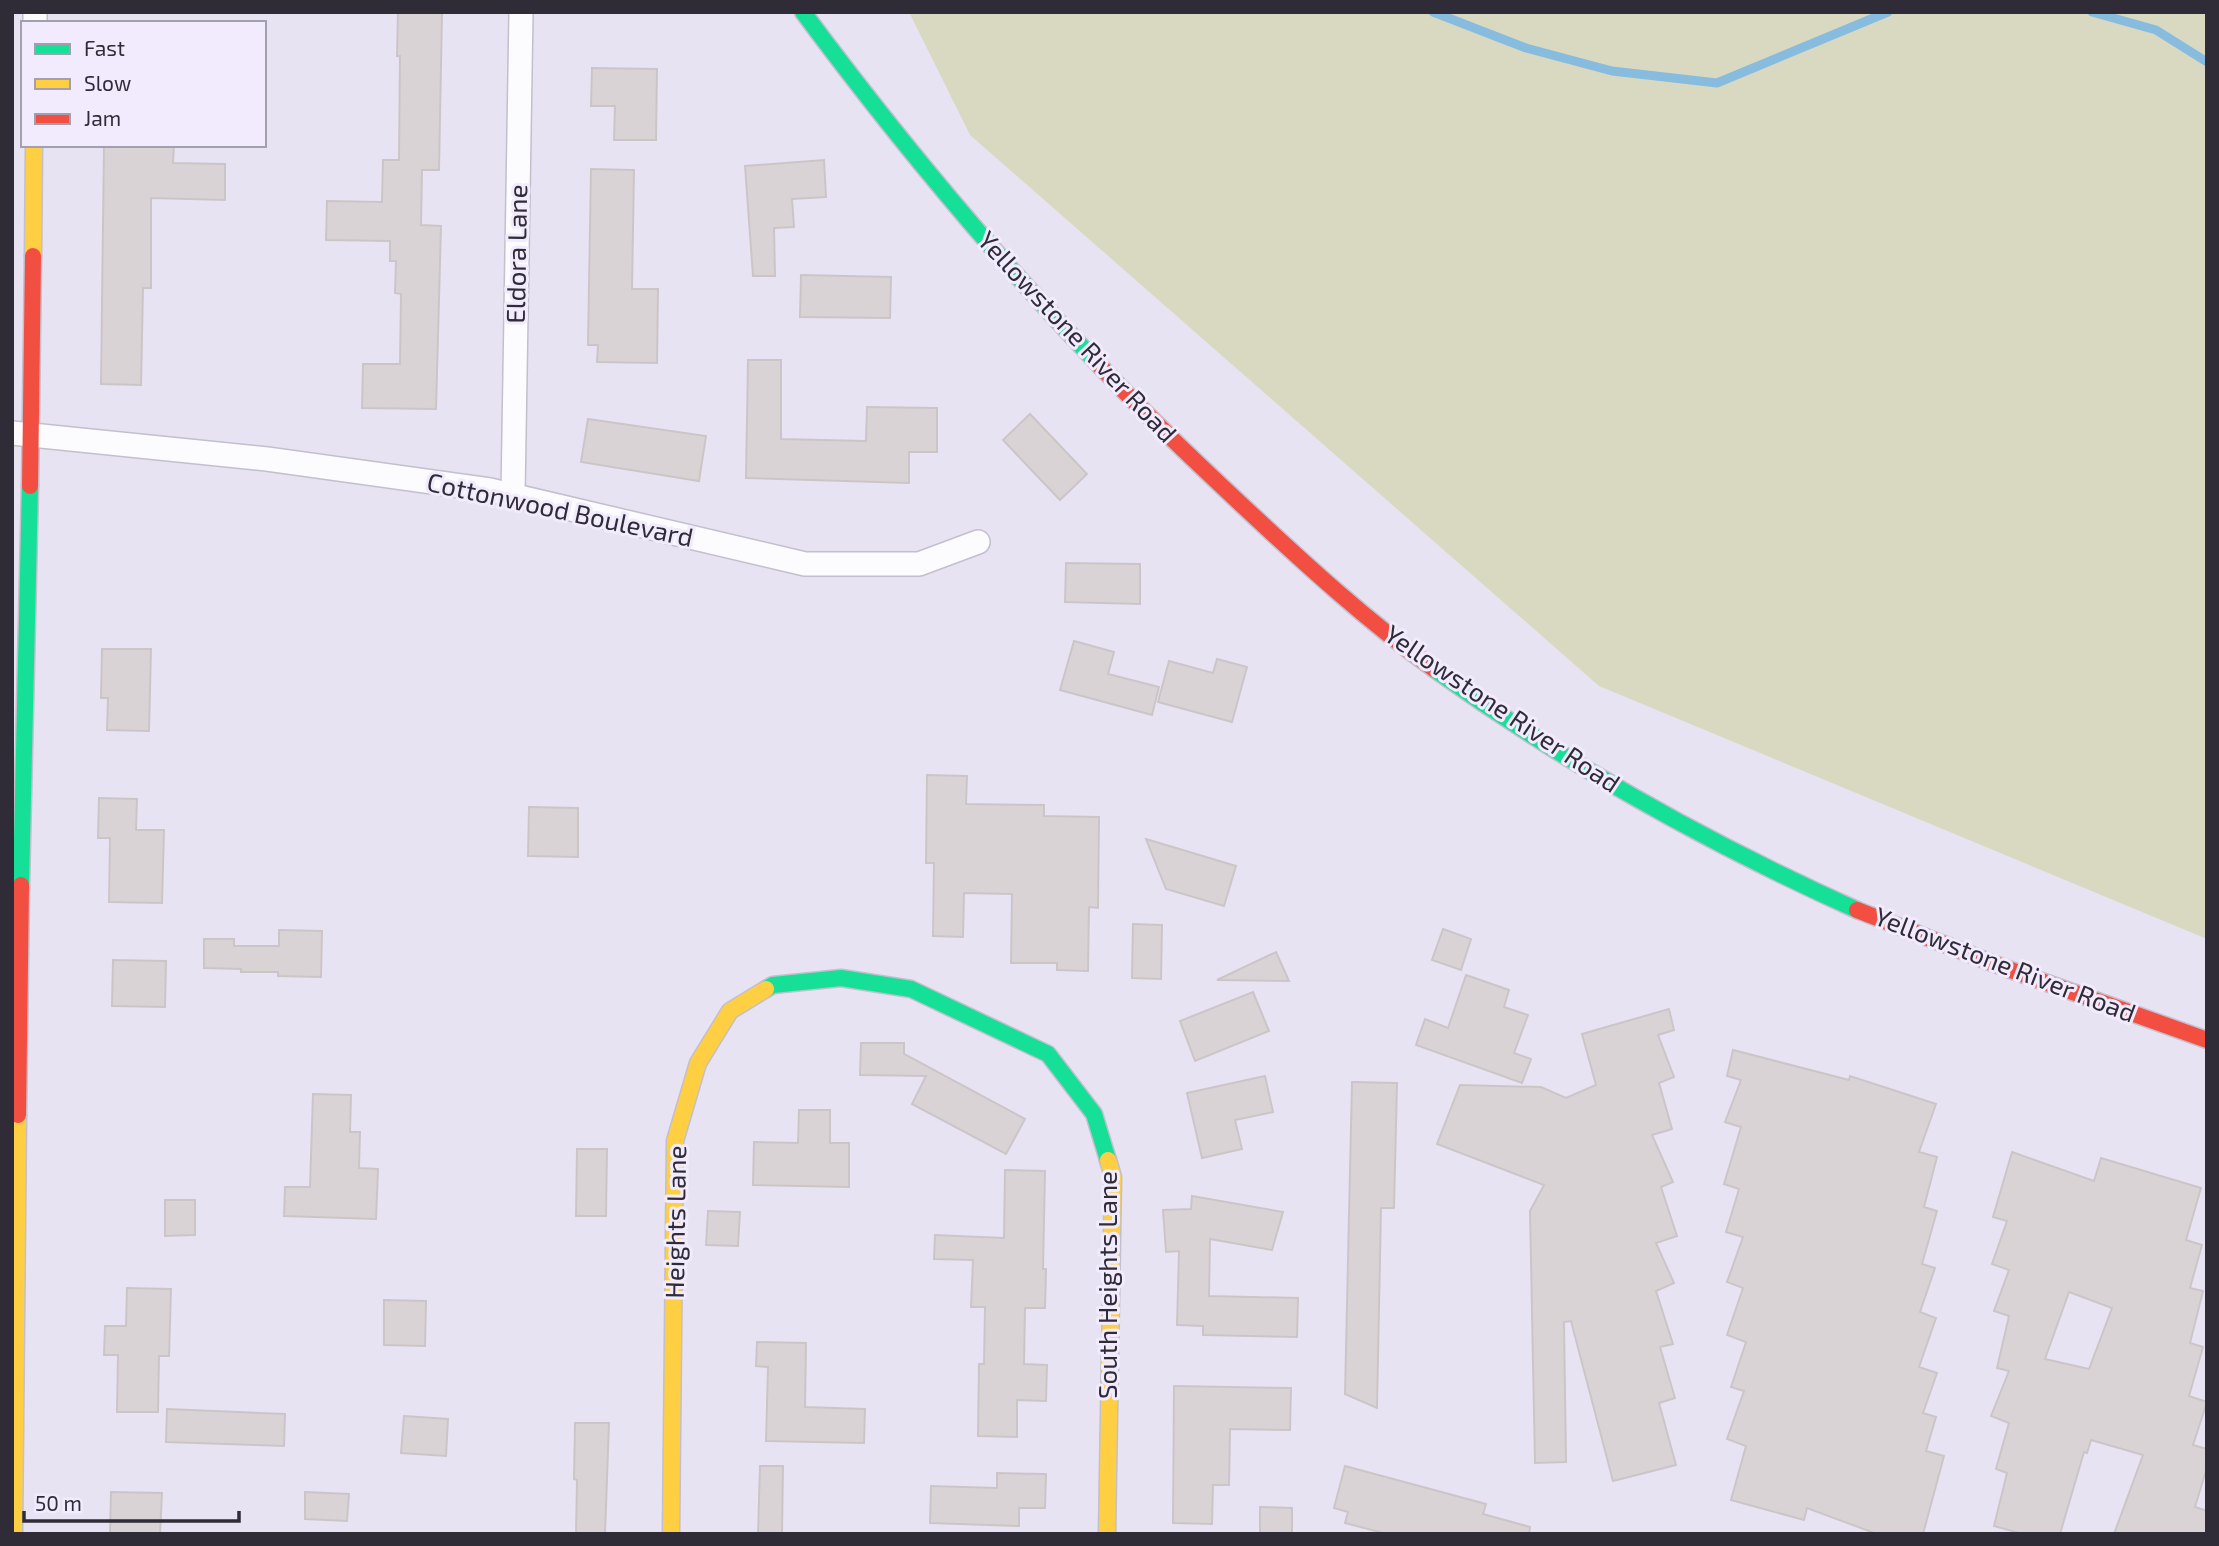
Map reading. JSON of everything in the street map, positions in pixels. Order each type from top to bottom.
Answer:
[{"type":"street","name":"Eldora Lane","points":[[513,495],[521,12]]},
{"type":"street","name":"Yellowstone River Road","points":[[803,12],[884,120],[1059,324],[1169,437],[1291,552],[1368,618],[1456,684],[1636,798],[1808,888],[1888,923],[1997,965],[2207,1040]]},
{"type":"street","points":[[14,1534],[17,762],[22,433],[34,147]]},
{"type":"street","name":"Cottonwood Boulevard","points":[[22,433],[267,459],[490,490],[805,564],[919,564],[978,542]]},
{"type":"street","name":"Heights Lane","points":[[671,1534],[675,1141],[698,1063],[730,1011],[773,985],[841,978],[911,989],[1048,1054]]},
{"type":"street","name":"South Heights Lane","points":[[1048,1054],[1094,1114],[1113,1177],[1107,1534]]},
{"type":"green space","points":[[909,12],[2207,12],[2207,939],[1599,686],[970,135]]},
{"type":"building","points":[[398,12],[442,13],[439,170],[422,170],[421,225],[441,226],[436,409],[362,408],[363,364],[400,364],[401,294],[395,293],[396,261],[390,261],[390,241],[326,240],[327,201],[382,202],[383,160],[399,160]]},
{"type":"building","points":[[592,68],[657,69],[656,140],[614,140],[615,106],[591,106]]},
{"type":"building","points":[[104,147],[174,147],[173,163],[225,164],[225,200],[151,198],[151,288],[143,288],[141,385],[101,384]]},
{"type":"building","points":[[824,160],[826,197],[792,199],[794,227],[774,228],[775,276],[753,276],[745,166]]},
{"type":"building","points":[[591,169],[634,170],[632,289],[658,289],[657,363],[597,362],[598,345],[588,345]]},
{"type":"building","points":[[801,275],[891,277],[890,318],[800,317]]},
{"type":"building","points":[[748,360],[781,360],[781,439],[866,441],[867,407],[937,408],[937,452],[909,452],[909,483],[746,478]]},
{"type":"building","points":[[1030,414],[1087,474],[1060,500],[1003,440]]},
{"type":"building","points":[[588,419],[706,436],[699,481],[581,462]]},
{"type":"building","points":[[1066,563],[1140,564],[1140,604],[1065,602]]},
{"type":"building","points":[[1074,641],[1114,652],[1108,674],[1159,687],[1152,715],[1060,690]]},
{"type":"building","points":[[102,649],[151,649],[149,731],[107,730],[108,698],[101,698]]},
{"type":"building","points":[[1217,659],[1247,667],[1232,722],[1158,702],[1169,661],[1213,673]]},
{"type":"building","points":[[927,775],[967,776],[966,804],[1044,805],[1044,816],[1099,817],[1098,908],[1089,907],[1088,971],[1057,970],[1057,963],[1011,963],[1012,894],[964,893],[963,937],[933,936],[934,863],[926,863]]},
{"type":"building","points":[[99,798],[137,799],[136,830],[164,830],[162,903],[109,902],[110,838],[98,838]]},
{"type":"building","points":[[529,807],[578,808],[578,857],[528,856]]},
{"type":"building","points":[[1146,839],[1236,866],[1224,906],[1166,889]]},
{"type":"building","points":[[1133,924],[1162,925],[1161,979],[1132,978]]},
{"type":"building","points":[[1443,929],[1471,939],[1461,970],[1432,960]]},
{"type":"building","points":[[279,930],[322,931],[321,977],[278,976],[278,972],[204,968],[204,939],[234,939],[234,946],[279,946]]},
{"type":"building","points":[[1276,952],[1289,981],[1217,980]]},
{"type":"building","points":[[113,960],[166,961],[165,1007],[112,1006]]},
{"type":"building","points":[[1466,975],[1509,990],[1504,1007],[1528,1015],[1514,1053],[1531,1059],[1522,1083],[1416,1045],[1425,1019],[1448,1028]]},
{"type":"building","points":[[1253,992],[1269,1031],[1195,1061],[1180,1021]]},
{"type":"building","points":[[1669,1009],[1674,1030],[1658,1035],[1674,1077],[1659,1083],[1672,1129],[1652,1135],[1673,1182],[1661,1187],[1677,1236],[1656,1243],[1674,1283],[1656,1291],[1673,1344],[1660,1347],[1675,1398],[1659,1403],[1676,1465],[1613,1481],[1571,1321],[1564,1322],[1566,1462],[1535,1463],[1530,1211],[1544,1185],[1437,1144],[1460,1085],[1541,1087],[1566,1098],[1596,1085],[1582,1034]]},
{"type":"building","points":[[861,1043],[904,1043],[904,1054],[1025,1119],[1006,1154],[912,1104],[926,1076],[860,1075]]},
{"type":"building","points":[[1733,1050],[1849,1080],[1850,1076],[1936,1104],[1919,1152],[1937,1157],[1924,1207],[1937,1211],[1922,1264],[1935,1268],[1920,1312],[1936,1318],[1919,1367],[1937,1373],[1923,1413],[1936,1417],[1926,1451],[1944,1456],[1923,1534],[1877,1534],[1807,1508],[1804,1520],[1731,1500],[1746,1446],[1727,1439],[1744,1391],[1731,1387],[1746,1342],[1727,1335],[1743,1288],[1727,1282],[1743,1237],[1726,1232],[1739,1189],[1724,1184],[1741,1127],[1725,1122],[1741,1080],[1727,1076]]},
{"type":"building","points":[[1265,1076],[1273,1112],[1235,1120],[1242,1149],[1202,1158],[1187,1093]]},
{"type":"building","points":[[1352,1082],[1397,1083],[1394,1208],[1381,1208],[1377,1408],[1345,1394]]},
{"type":"building","points":[[313,1094],[351,1095],[350,1132],[360,1132],[359,1168],[378,1169],[376,1219],[284,1216],[285,1187],[310,1187]]},
{"type":"building","points":[[799,1110],[830,1110],[830,1143],[849,1143],[849,1187],[753,1185],[754,1142],[798,1143]]},
{"type":"building","points":[[577,1149],[607,1149],[606,1216],[576,1216]]},
{"type":"building","points":[[2012,1152],[2094,1181],[2101,1158],[2201,1188],[2186,1240],[2202,1245],[2190,1288],[2203,1291],[2190,1343],[2203,1347],[2189,1396],[2207,1402],[2193,1445],[2207,1449],[2207,1467],[2195,1507],[2207,1511],[2207,1534],[2114,1534],[2143,1455],[2091,1440],[2087,1453],[2084,1452],[2060,1534],[2023,1534],[1994,1526],[2007,1473],[1996,1469],[2009,1423],[1991,1416],[2009,1371],[1997,1368],[2009,1316],[1994,1311],[2009,1270],[1992,1264],[2007,1221],[1993,1217]],"holes":[[[2069,1292],[2112,1308],[2089,1369],[2045,1359]]]},
{"type":"building","points":[[1005,1170],[1045,1171],[1045,1308],[1025,1308],[1024,1364],[1047,1365],[1046,1401],[1017,1400],[1017,1437],[978,1436],[979,1364],[984,1364],[985,1307],[971,1307],[973,1260],[934,1259],[935,1235],[1004,1238]]},
{"type":"building","points":[[1192,1196],[1283,1212],[1272,1250],[1210,1239],[1209,1296],[1298,1298],[1297,1337],[1203,1335],[1203,1326],[1177,1325],[1179,1251],[1166,1252],[1163,1210],[1191,1209]]},
{"type":"building","points":[[165,1200],[195,1200],[195,1235],[165,1236]]},
{"type":"building","points":[[708,1211],[740,1212],[738,1246],[706,1245]]},
{"type":"building","points":[[127,1288],[171,1289],[169,1356],[159,1356],[158,1412],[117,1412],[118,1355],[104,1355],[105,1326],[126,1326]]},
{"type":"building","points":[[384,1300],[426,1301],[425,1346],[384,1345]]},
{"type":"building","points":[[757,1342],[806,1343],[805,1407],[865,1409],[864,1443],[766,1441],[768,1367],[756,1366]]},
{"type":"building","points":[[1174,1386],[1291,1388],[1290,1430],[1230,1429],[1229,1485],[1213,1485],[1212,1524],[1173,1523]]},
{"type":"building","points":[[167,1409],[285,1414],[284,1446],[166,1442]]},
{"type":"building","points":[[404,1416],[448,1419],[446,1456],[401,1453]]},
{"type":"building","points":[[575,1423],[609,1423],[605,1534],[576,1534]]},
{"type":"building","points":[[760,1466],[783,1466],[782,1534],[758,1534]]},
{"type":"building","points":[[1345,1466],[1486,1504],[1483,1514],[1530,1527],[1529,1534],[1387,1534],[1345,1523],[1348,1512],[1334,1508]]},
{"type":"building","points":[[997,1473],[1046,1474],[1045,1508],[1019,1508],[1019,1526],[930,1523],[931,1486],[997,1488]]},
{"type":"building","points":[[111,1492],[162,1493],[160,1534],[110,1534]]},
{"type":"building","points":[[305,1492],[349,1494],[347,1521],[305,1519]]},
{"type":"building","points":[[1260,1507],[1292,1508],[1292,1534],[1260,1534]]},
{"type":"waterway","points":[[1433,12],[1526,48],[1612,71],[1717,83],[1888,12]]},
{"type":"waterway","points":[[2092,12],[2156,30],[2207,62]]},
{"type":"traffic: fast","points":[[803,12],[946,194],[1021,281],[1100,366]]},
{"type":"traffic: fast","points":[[21,885],[30,486]]},
{"type":"traffic: fast","points":[[1434,669],[1535,737],[1640,800],[1747,858],[1857,910]]},
{"type":"traffic: fast","points":[[766,989],[773,985],[841,978],[911,989],[1048,1054],[1094,1114],[1108,1160]]},
{"type":"traffic: slow","points":[[33,256],[34,147]]},
{"type":"traffic: slow","points":[[671,1534],[675,1141],[698,1063],[730,1011],[766,989]]},
{"type":"traffic: slow","points":[[14,1534],[18,1115]]},
{"type":"traffic: slow","points":[[1107,1534],[1113,1177],[1108,1160]]},
{"type":"traffic: jam","points":[[30,486],[33,256]]},
{"type":"traffic: jam","points":[[1100,366],[1171,438],[1290,549],[1360,611],[1434,669]]},
{"type":"traffic: jam","points":[[18,1115],[21,885]]},
{"type":"traffic: jam","points":[[1857,910],[2005,968],[2207,1040]]}]
